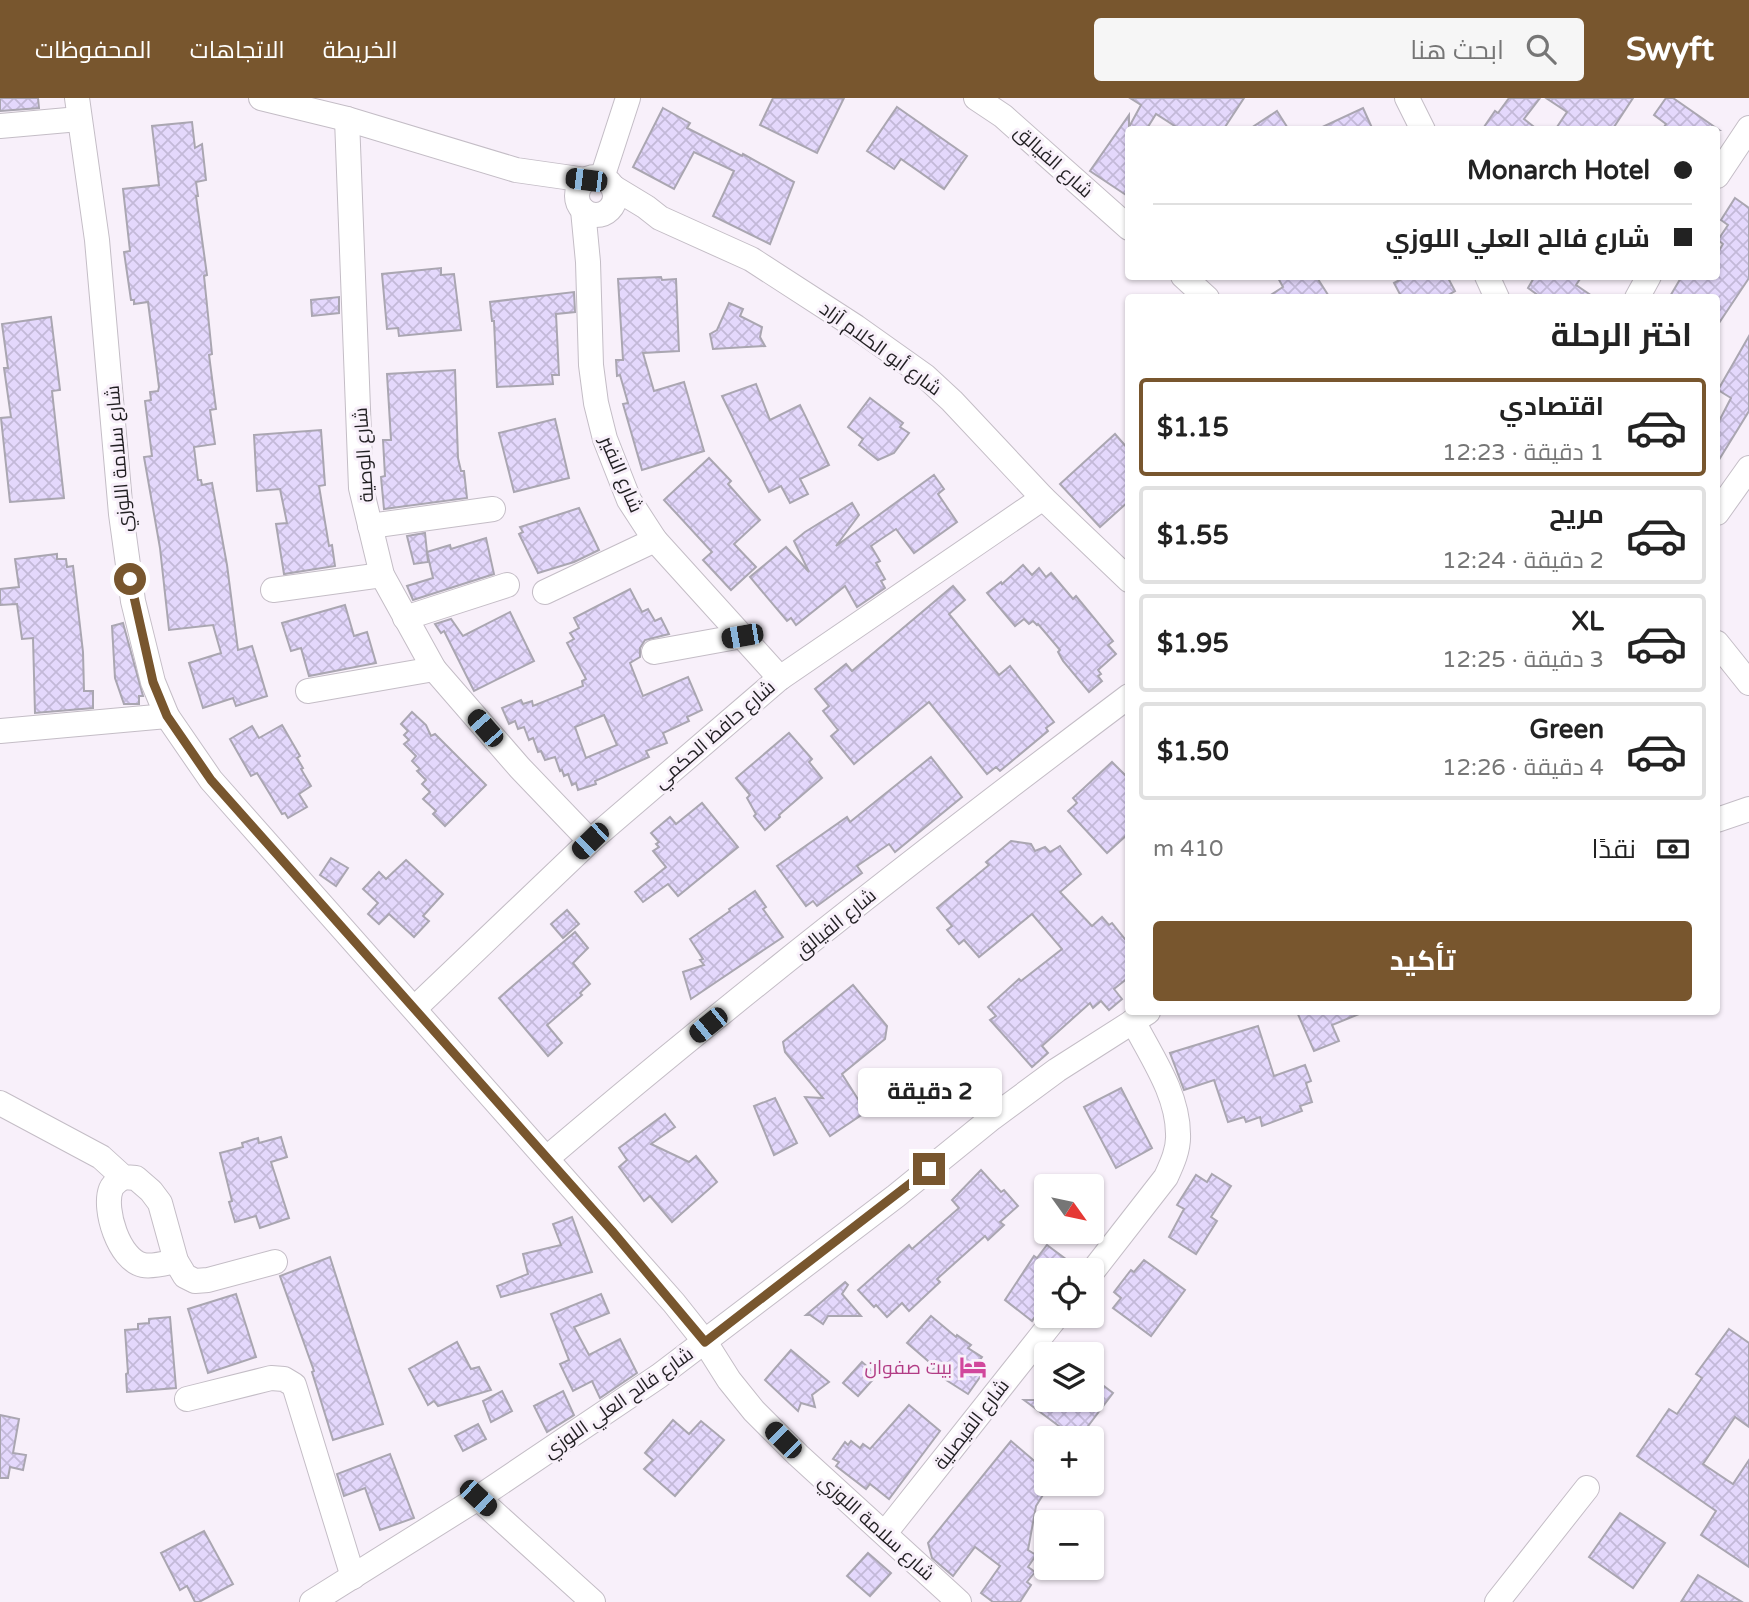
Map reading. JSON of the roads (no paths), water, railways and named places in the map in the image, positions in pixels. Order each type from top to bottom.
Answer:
[{"type":"street","name":"شارع أبو الكلام آزاد","points":[[261,98],[348,119],[516,170],[597,197],[643,217],[660,218],[751,259],[856,327],[915,369],[953,401],[1042,498],[1125,576]]},
{"type":"street","name":"شارع النفير","points":[[628,98],[597,197],[588,262],[591,365],[596,403],[605,439],[629,499],[655,540],[780,678]]},
{"type":"street","name":"شارع الفيالق","points":[[976,98],[1006,107],[1125,224]]},
{"type":"street","points":[[1407,98],[1421,126]]},
{"type":"street","points":[[0,126],[78,109]]},
{"type":"street","name":"شارع سلامة اللوزي","points":[[78,109],[97,240],[121,514],[133,601],[153,682],[167,716],[211,780],[612,1231],[705,1342],[729,1380],[754,1411],[798,1455],[959,1602]]},
{"type":"street","name":"شارع الوصية","points":[[348,119],[361,488],[382,575],[434,669],[520,768],[590,841]]},
{"type":"street","points":[[1720,172],[1749,128]]},
{"type":"street","points":[[1187,280],[1203,294]]},
{"type":"street","points":[[1720,509],[1749,468]]},
{"type":"street","name":"شارع حافظ الحكمي","points":[[415,1008],[590,841],[780,678],[1042,498]]},
{"type":"street","points":[[370,526],[493,509]]},
{"type":"street","points":[[545,592],[655,540]]},
{"type":"street","points":[[273,590],[382,575]]},
{"type":"street","points":[[405,618],[507,585]]},
{"type":"street","points":[[654,652],[742,636]]},
{"type":"street","points":[[1720,647],[1749,683]]},
{"type":"street","points":[[308,691],[434,669]]},
{"type":"street","name":"شارع الفيالق","points":[[547,1158],[839,920],[989,801],[1125,699]]},
{"type":"street","points":[[0,731],[167,716]]},
{"type":"street","points":[[1720,819],[1749,809]]},
{"type":"street","points":[[1103,1258],[1166,1177],[1174,1159],[1179,1135],[1169,1091],[1141,1016]]},
{"type":"street","name":"شارع فالح العلي اللوزي","points":[[312,1602],[478,1498],[648,1383],[886,1204],[992,1118],[1057,1070],[1141,1016]]},
{"type":"street","points":[[0,1103],[101,1157],[123,1177],[130,1177],[143,1184],[160,1203],[176,1261],[186,1276],[195,1281],[208,1280],[275,1262]]},
{"type":"street","points":[[123,1177],[111,1189],[110,1202],[112,1219],[125,1253],[133,1261],[143,1265],[176,1261]]},
{"type":"street","name":"شارع الفيصلية","points":[[885,1533],[1047,1328]]},
{"type":"street","points":[[187,1399],[271,1378],[284,1379],[293,1385],[353,1577]]},
{"type":"street","points":[[1497,1602],[1587,1488]]},
{"type":"street","points":[[478,1498],[593,1602]]},
{"type":"place","name":"بيت صفوان","points":[[973,1367]]}]
